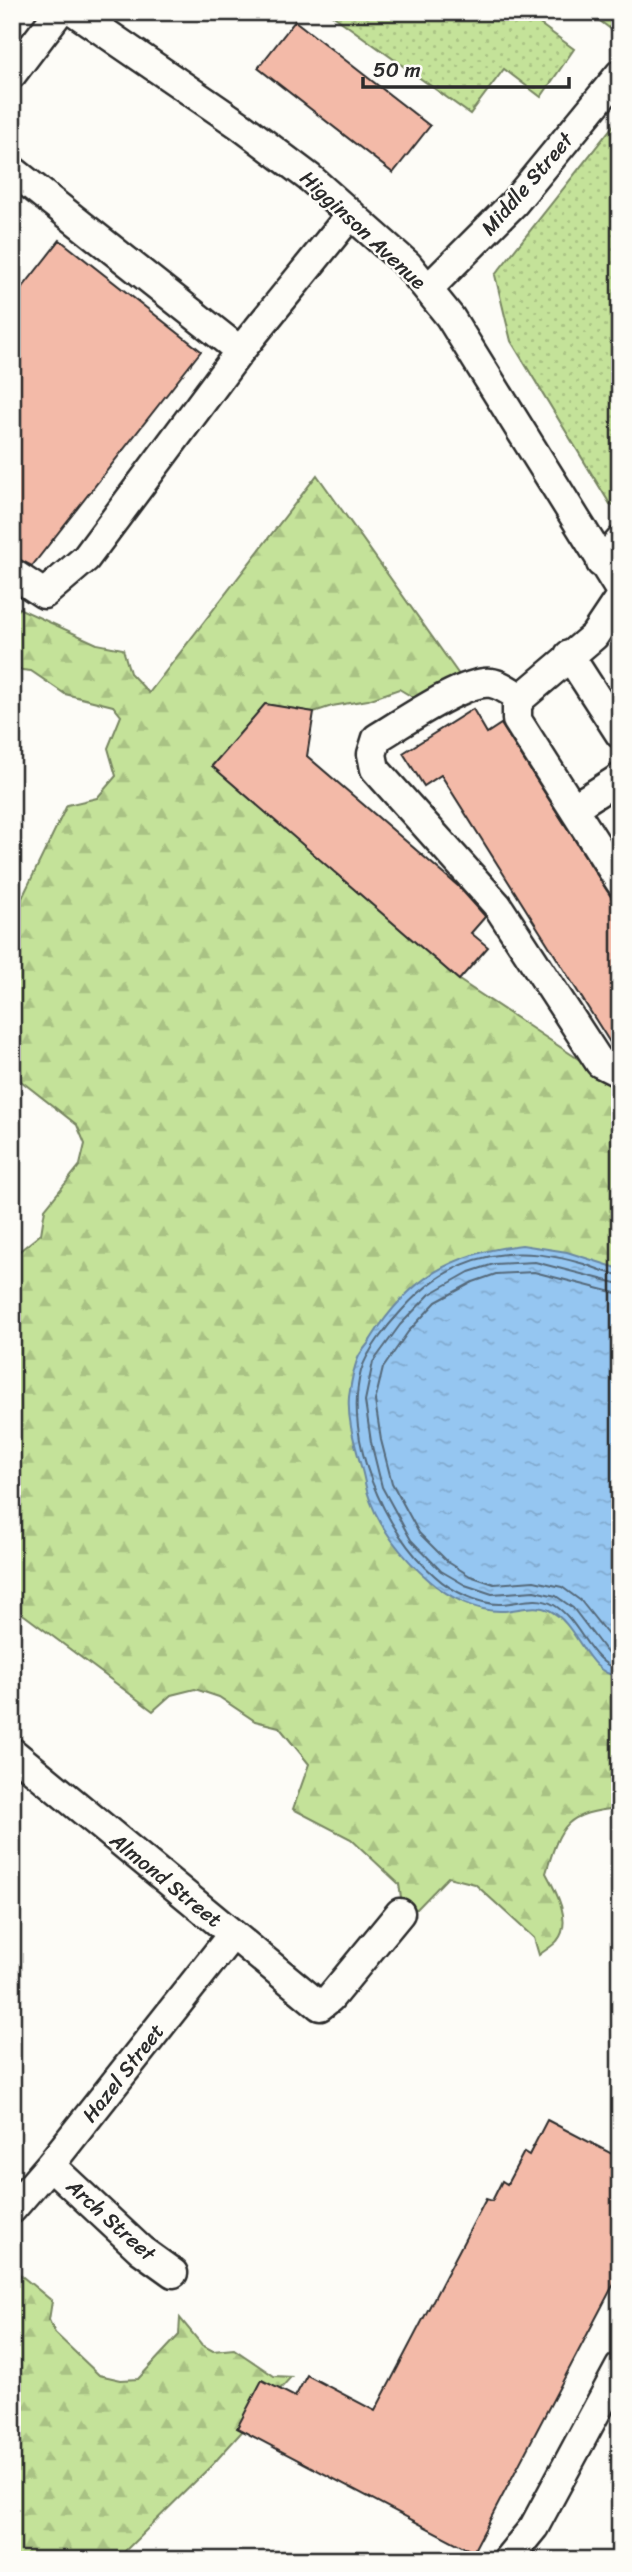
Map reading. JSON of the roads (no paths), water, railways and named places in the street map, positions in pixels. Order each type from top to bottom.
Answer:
[{"type":"street","points":[[12,74],[59,12]]},
{"type":"street","name":"Higginson Avenue","points":[[75,12],[241,126],[310,178],[408,265],[450,317],[620,590]]},
{"type":"street","name":"Middle Street","points":[[428,289],[514,203],[620,74]]},
{"type":"street","points":[[12,170],[240,351]]},
{"type":"street","points":[[12,573],[44,594],[86,558],[240,351],[351,214]]},
{"type":"street","points":[[601,563],[620,541]]},
{"type":"street","points":[[620,597],[607,636],[569,655],[521,698],[517,706],[517,720],[620,882]]},
{"type":"street","points":[[569,655],[620,734]]},
{"type":"street","points":[[521,698],[492,683],[477,684],[452,694],[377,738],[372,754],[375,769],[497,905],[600,1063],[620,1073]]},
{"type":"street","points":[[573,808],[620,778]]},
{"type":"street","name":"Almond Street","points":[[12,1752],[320,2007],[400,1913]]},
{"type":"street","name":"Hazel Street","points":[[12,2209],[232,1935]]},
{"type":"street","name":"Arch Street","points":[[50,2165],[141,2250],[173,2273]]},
{"type":"street","points":[[507,2560],[534,2527],[620,2367]]},
{"type":"water","points":[[522,1245],[567,1252],[620,1269],[620,1677],[608,1674],[598,1667],[568,1626],[549,1610],[532,1607],[508,1611],[483,1609],[445,1593],[420,1572],[401,1552],[377,1517],[352,1434],[349,1397],[357,1361],[401,1300],[434,1272],[453,1262],[474,1254]]}]
